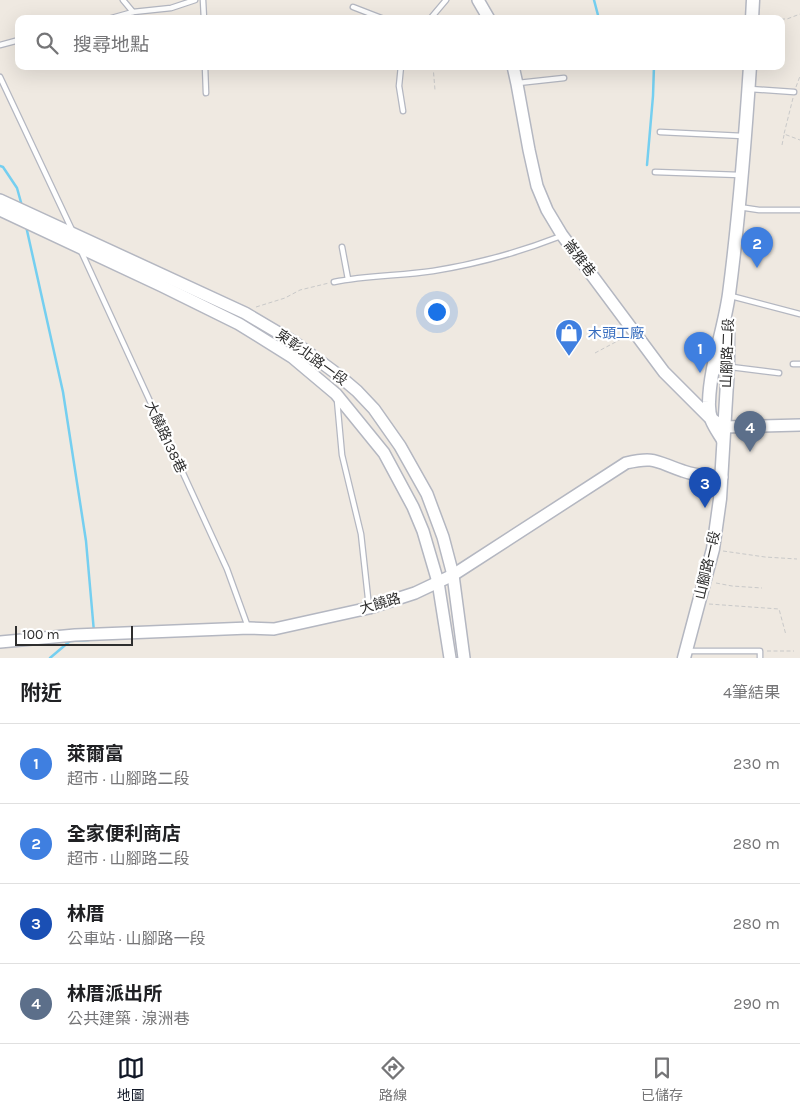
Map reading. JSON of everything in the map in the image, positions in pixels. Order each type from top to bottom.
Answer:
[{"type":"main road","points":[[752,15],[753,0]]},
{"type":"main road","name":"山腳路二段","points":[[709,417],[714,365],[728,296],[742,175],[750,70]]},
{"type":"main road","name":"山腳路二段","points":[[723,440],[728,366],[728,296]]},
{"type":"main road","points":[[709,417],[723,440]]},
{"type":"main road","name":"山腳路一段","points":[[685,655],[713,549],[722,477],[723,440]]},
{"type":"street","points":[[478,0],[487,15]]},
{"type":"street","name":"崙雅巷","points":[[514,70],[529,150],[538,186],[547,210],[562,235],[664,372],[709,417],[724,427]]},
{"type":"street","name":"東彰北路一段","points":[[0,200],[245,312],[294,342],[338,374],[374,409],[404,454],[427,494],[443,537],[453,575],[464,658]]},
{"type":"street","name":"東彰北路一段","points":[[0,210],[239,324],[292,357],[336,394],[384,453],[399,479],[423,531],[438,582],[450,658]]},
{"type":"street","points":[[724,427],[800,425]]},
{"type":"street","name":"大饒路","points":[[0,642],[75,635],[249,628],[274,629],[369,608],[415,593],[453,575],[626,463],[647,459],[702,476],[722,477]]},
{"type":"lane","points":[[123,0],[133,12]]},
{"type":"lane","points":[[122,15],[171,8],[195,0]]},
{"type":"lane","points":[[203,0],[204,15]]},
{"type":"lane","points":[[433,15],[446,0]]},
{"type":"lane","points":[[353,7],[374,15]]},
{"type":"lane","points":[[0,45],[15,41]]},
{"type":"lane","points":[[205,70],[206,93]]},
{"type":"lane","points":[[401,70],[399,86],[404,111]]},
{"type":"lane","name":"大饒路138巷","points":[[0,78],[74,234],[227,569],[249,628]]},
{"type":"lane","points":[[518,84],[564,78]]},
{"type":"lane","points":[[748,89],[794,92]]},
{"type":"lane","points":[[660,132],[744,136]]},
{"type":"lane","points":[[655,172],[742,175]]},
{"type":"lane","points":[[738,207],[759,210],[800,210]]},
{"type":"lane","points":[[334,282],[432,271],[471,264],[530,248],[562,235]]},
{"type":"lane","points":[[342,247],[348,279]]},
{"type":"lane","points":[[728,296],[800,314]]},
{"type":"lane","points":[[793,364],[800,364]]},
{"type":"lane","points":[[714,365],[779,373]]},
{"type":"lane","points":[[336,394],[342,455],[361,534],[369,608]]},
{"type":"lane","points":[[685,655],[760,651],[760,658]]},
{"type":"path","points":[[785,19],[800,14]]},
{"type":"path","points":[[433,70],[435,90]]},
{"type":"path","points":[[782,145],[794,92],[800,76]]},
{"type":"path","points":[[784,134],[800,140]]},
{"type":"path","points":[[256,307],[284,298],[300,290],[334,282]]},
{"type":"path","points":[[595,353],[634,331]]},
{"type":"path","points":[[713,549],[765,557],[797,559]]},
{"type":"path","points":[[704,580],[732,586],[762,588]]},
{"type":"path","points":[[698,604],[779,609],[786,635]]},
{"type":"path","points":[[760,651],[794,651]]},
{"type":"waterway","points":[[594,0],[598,15]]},
{"type":"waterway","points":[[647,165],[654,70]]},
{"type":"waterway","points":[[0,166],[3,167],[17,188],[22,206]]},
{"type":"waterway","points":[[26,226],[63,392],[86,541],[94,632]]},
{"type":"waterway","points":[[50,658],[70,641],[89,640]]},
{"type":"place","name":"全家便利商店","points":[[757,268]]},
{"type":"place","name":"木頭工廠","points":[[569,357]]},
{"type":"place","name":"萊爾富","points":[[700,373]]},
{"type":"place","name":"林厝派出所","points":[[750,452]]},
{"type":"place","name":"林厝","points":[[705,508]]}]
